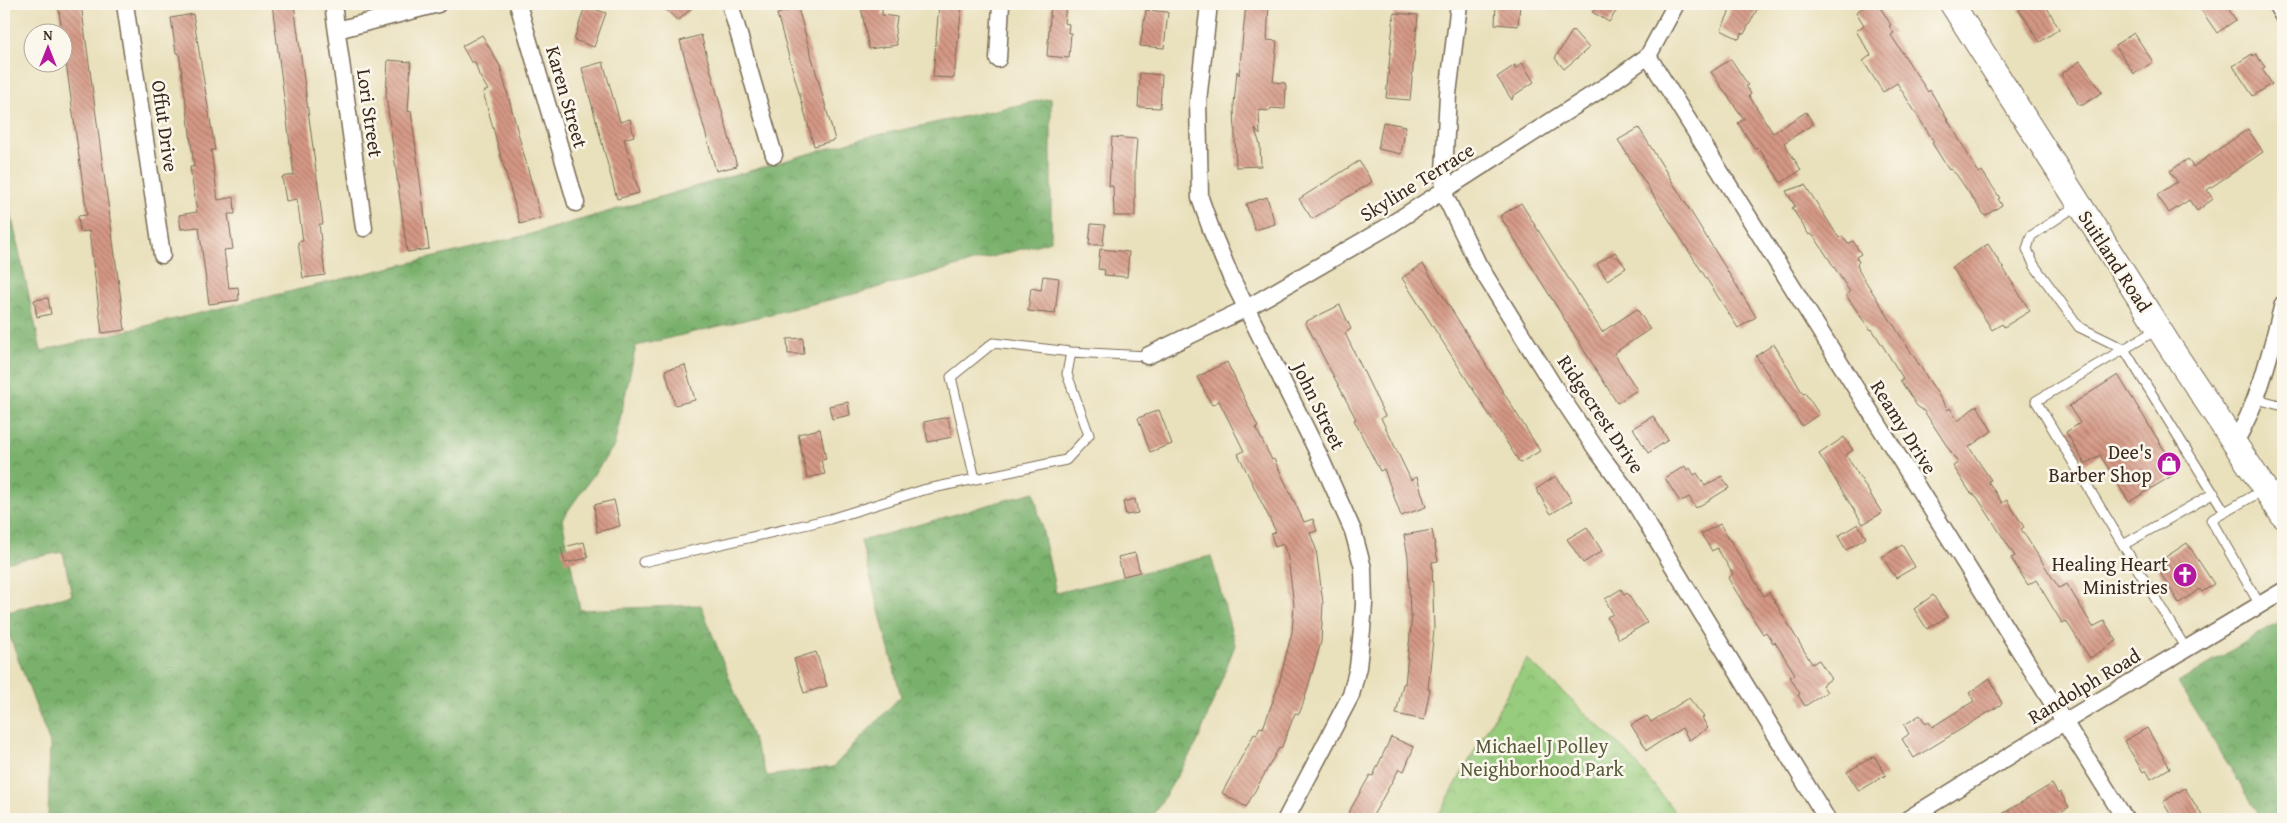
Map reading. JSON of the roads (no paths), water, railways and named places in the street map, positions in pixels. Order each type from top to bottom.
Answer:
[{"type":"main road","name":"Suitland Road","points":[[1952,4],[2158,329],[2283,515]]},
{"type":"street","name":"Offut Drive","points":[[125,4],[162,255]]},
{"type":"street","name":"Lori Street","points":[[333,4],[364,228]]},
{"type":"street","points":[[337,30],[438,4]]},
{"type":"street","name":"Karen Street","points":[[518,4],[576,203]]},
{"type":"street","points":[[730,4],[774,155]]},
{"type":"street","points":[[998,59],[1001,4]]},
{"type":"street","name":"John Street","points":[[1209,4],[1198,101],[1200,198],[1212,232],[1319,455],[1353,531],[1363,568],[1364,604],[1362,630],[1358,667],[1351,694],[1286,819]]},
{"type":"street","name":"Ridgecrest Drive","points":[[1459,4],[1448,94],[1443,192],[1478,264],[1563,400],[1628,492],[1827,819]]},
{"type":"street","name":"Skyline Terrace","points":[[1147,356],[1247,308],[1386,227],[1443,192],[1648,56],[1676,4]]},
{"type":"street","points":[[2276,4],[2283,16]]},
{"type":"street","name":"Reamy Drive","points":[[1648,56],[2125,819]]},
{"type":"street","points":[[2234,444],[2257,399],[2283,304]]},
{"type":"street","name":"Randolph Road","points":[[1908,819],[2064,722],[2283,591]]},
{"type":"lane","points":[[2079,204],[2031,236],[2027,249],[2034,265],[2079,327],[2124,349],[2225,512]]},
{"type":"lane","points":[[2158,329],[2036,401],[2186,649]]},
{"type":"lane","points":[[975,479],[951,377],[993,343],[1071,352],[1147,356]]},
{"type":"lane","points":[[643,562],[830,518],[923,490],[1066,460],[1088,435],[1067,374],[1071,352]]},
{"type":"lane","points":[[2257,399],[2283,406]]},
{"type":"lane","points":[[2260,604],[2211,520],[2265,489]]},
{"type":"lane","points":[[2123,545],[2214,493]]},
{"type":"place","name":"Dee's Barber Shop","points":[[2169,464]]},
{"type":"place","name":"Healing Heart Ministries","points":[[2185,575]]},
{"type":"park label","name":"Michael J Polley Neighborhood Park","points":[[1542,758]]}]
